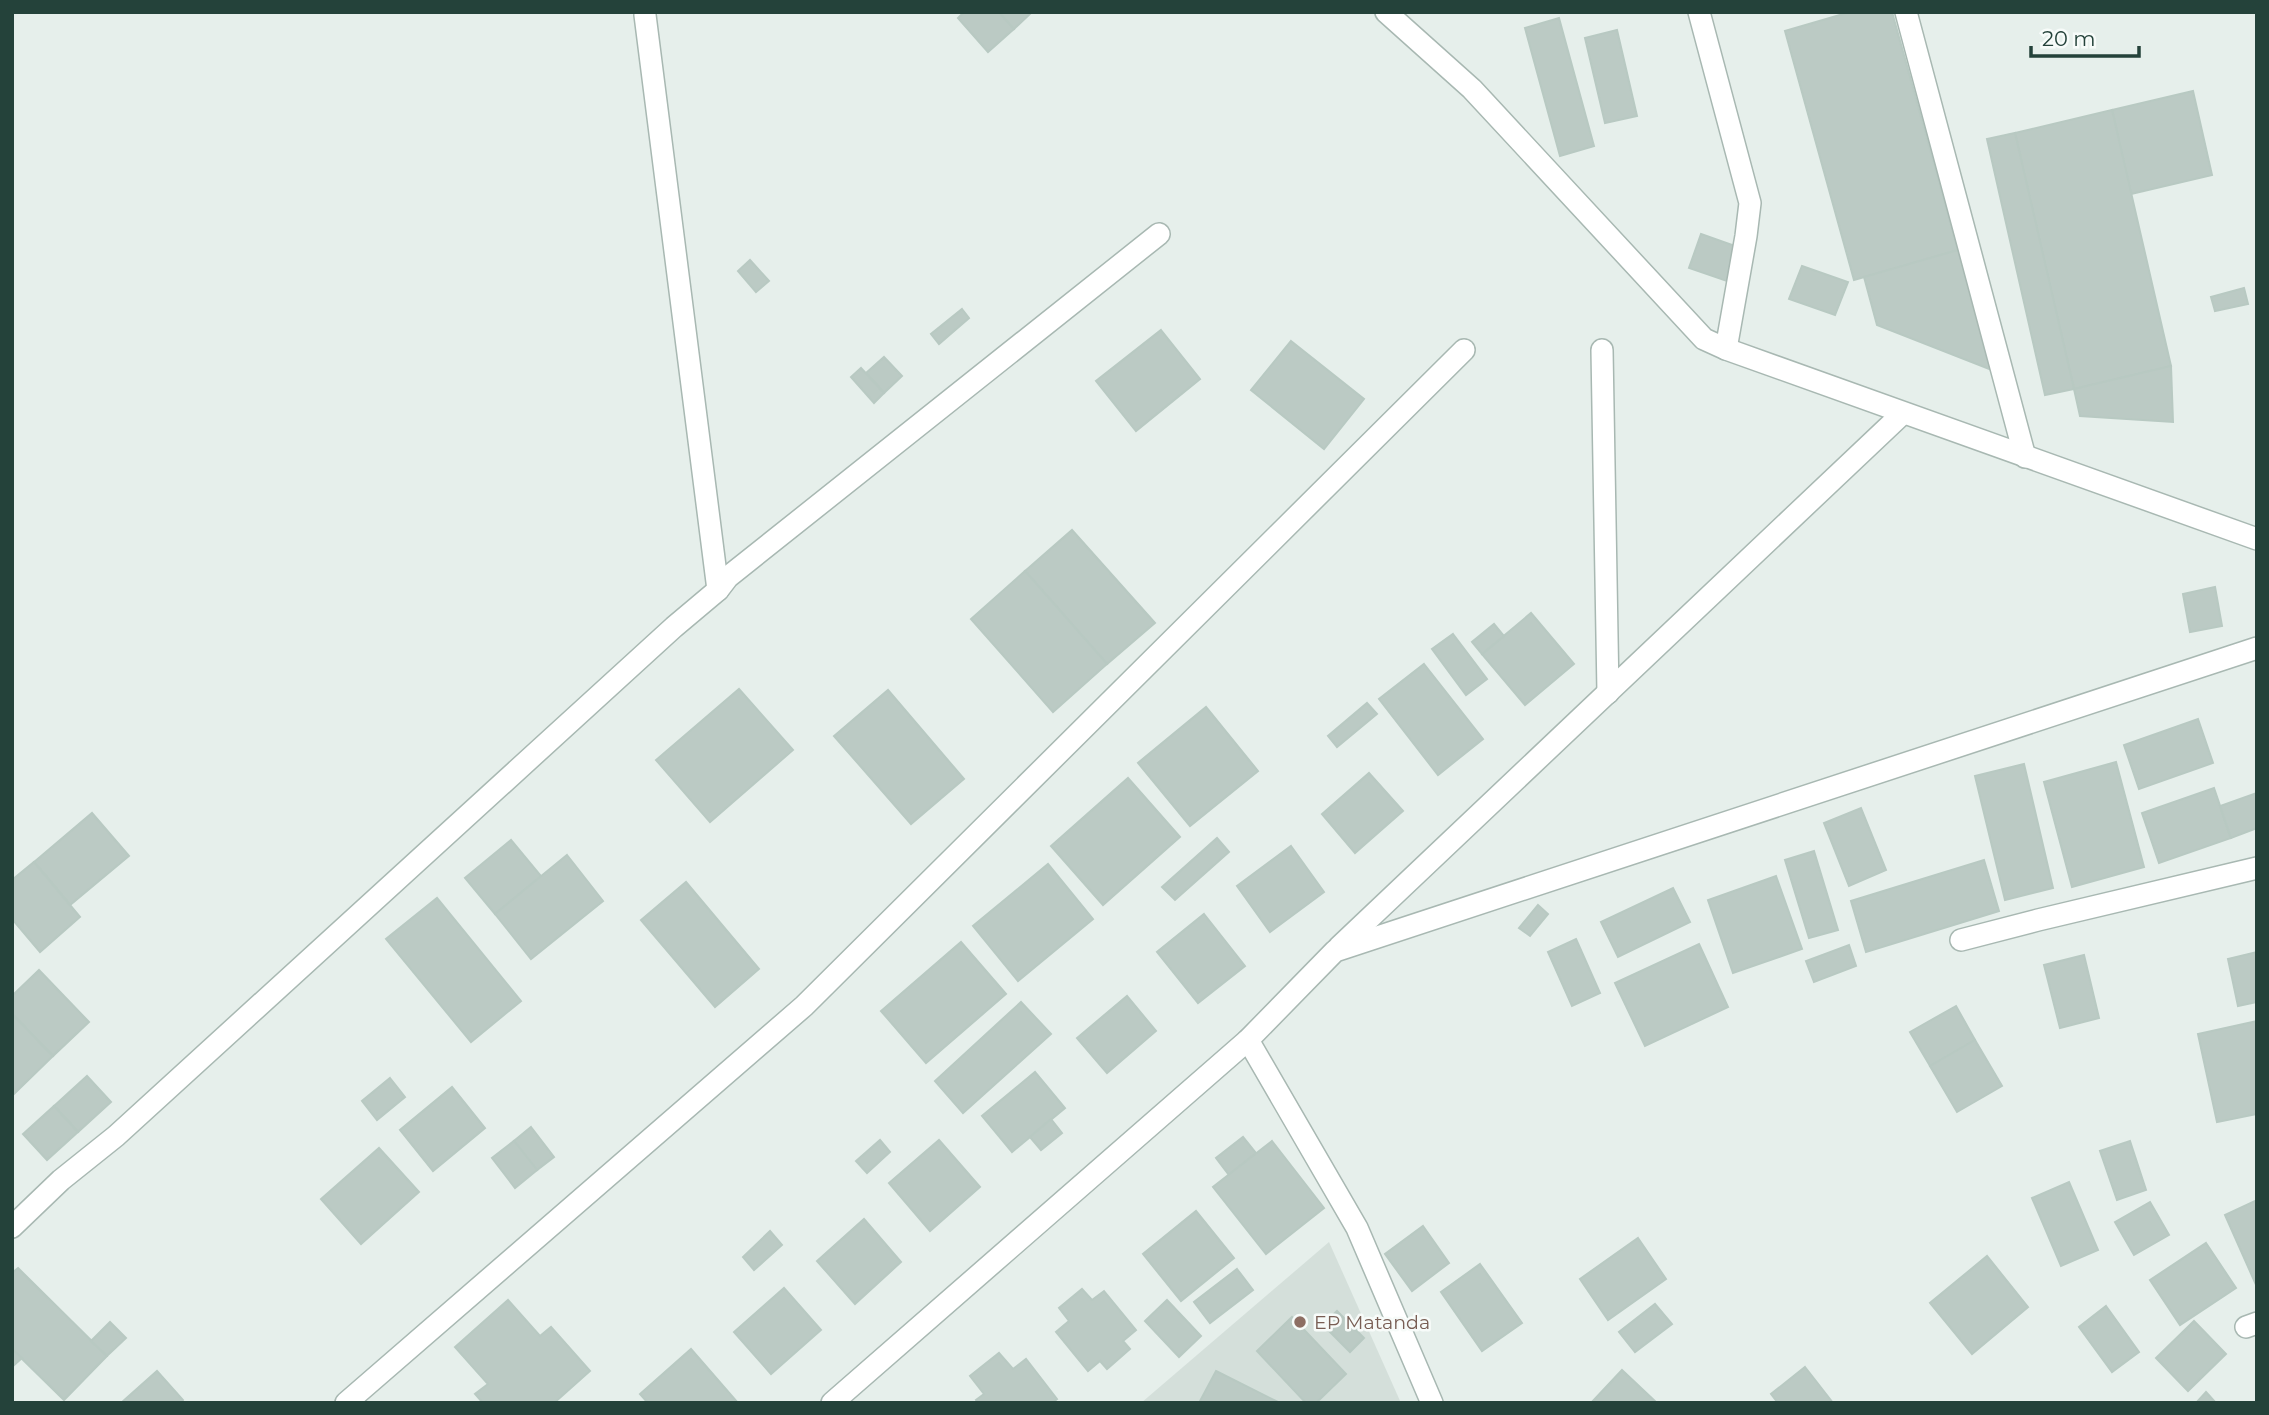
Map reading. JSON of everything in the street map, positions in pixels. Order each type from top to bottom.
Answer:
[{"type":"street","points":[[1386,12],[1472,89],[1704,339],[1902,414],[2257,539]]},
{"type":"street","points":[[1699,12],[1750,203],[1726,349]]},
{"type":"street","points":[[1906,12],[2025,457]]},
{"type":"street","points":[[645,15],[718,590]]},
{"type":"street","points":[[12,1227],[61,1180],[126,1127],[674,627],[718,590],[728,577],[1159,234]]},
{"type":"street","points":[[346,1403],[804,1006],[1464,350]]},
{"type":"street","points":[[1602,350],[1608,693]]},
{"type":"street","points":[[832,1403],[1248,1040],[1335,951],[1902,414]]},
{"type":"street","points":[[1335,951],[2257,648]]},
{"type":"street","points":[[1961,940],[2257,868]]},
{"type":"street","points":[[1248,1040],[1357,1228],[1432,1403]]},
{"type":"shaded area","name":"EP Matanda","points":[[1329,1242],[1401,1403],[1141,1403]]},
{"type":"building","points":[[964,12],[999,12],[1014,29],[988,52],[958,18]]},
{"type":"building","points":[[999,12],[1032,12],[1014,29]]},
{"type":"building","points":[[1850,12],[1892,12],[1958,250],[1854,280],[1785,31]]},
{"type":"building","points":[[1559,18],[1594,146],[1560,156],[1525,28]]},
{"type":"building","points":[[1617,30],[1637,116],[1605,123],[1585,38]]},
{"type":"building","points":[[2193,91],[2212,175],[2131,194],[2112,110]]},
{"type":"building","points":[[2112,110],[2171,366],[2074,389],[2015,133]]},
{"type":"building","points":[[2015,133],[2074,389],[2045,395],[1987,139]]},
{"type":"building","points":[[1701,234],[1741,248],[1730,282],[1689,268]]},
{"type":"building","points":[[1958,250],[1997,372],[1877,325],[1864,277]]},
{"type":"building","points":[[750,260],[769,281],[756,292],[738,271]]},
{"type":"building","points":[[1802,266],[1848,282],[1835,315],[1789,299]]},
{"type":"building","points":[[2244,288],[2248,304],[2215,311],[2211,297]]},
{"type":"building","points":[[962,309],[969,318],[939,344],[931,334]]},
{"type":"building","points":[[1161,330],[1200,379],[1136,431],[1096,381]]},
{"type":"building","points":[[1291,341],[1364,399],[1324,449],[1251,390]]},
{"type":"building","points":[[884,357],[902,376],[884,393],[866,373]]},
{"type":"building","points":[[2171,366],[2173,422],[2080,416],[2074,389]]},
{"type":"building","points":[[861,368],[884,393],[874,403],[851,377]]},
{"type":"building","points":[[1072,530],[1155,623],[1107,664],[1025,571]]},
{"type":"building","points":[[1025,571],[1107,664],[1053,712],[971,619]]},
{"type":"building","points":[[2215,587],[2222,626],[2190,632],[2183,594]]},
{"type":"building","points":[[1531,613],[1574,664],[1525,705],[1482,654]]},
{"type":"building","points":[[1494,624],[1504,636],[1482,654],[1472,642]]},
{"type":"building","points":[[1453,634],[1487,679],[1466,695],[1432,649]]},
{"type":"building","points":[[1424,664],[1483,739],[1438,775],[1379,699]]},
{"type":"building","points":[[739,689],[793,750],[710,822],[656,760]]},
{"type":"building","points":[[888,690],[964,779],[911,824],[834,736]]},
{"type":"building","points":[[1367,703],[1377,714],[1337,747],[1328,736]]},
{"type":"building","points":[[1206,707],[1258,771],[1190,826],[1138,763]]},
{"type":"building","points":[[2198,719],[2213,763],[2139,789],[2124,745]]},
{"type":"building","points":[[2116,762],[2144,867],[2072,887],[2044,782]]},
{"type":"building","points":[[2024,764],[2053,888],[2005,900],[1975,776]]},
{"type":"building","points":[[1369,773],[1403,811],[1355,853],[1322,814]]},
{"type":"building","points":[[1128,778],[1180,837],[1103,905],[1051,846]]},
{"type":"building","points":[[2214,788],[2231,838],[2159,863],[2142,813]]},
{"type":"building","points":[[2257,793],[2257,828],[2231,838],[2220,806]]},
{"type":"building","points":[[1861,808],[1886,870],[1849,886],[1824,823]]},
{"type":"building","points":[[92,813],[129,856],[70,905],[34,862]]},
{"type":"building","points":[[1217,838],[1229,852],[1175,900],[1162,887]]},
{"type":"building","points":[[511,840],[541,876],[495,914],[465,878]]},
{"type":"building","points":[[1291,846],[1324,892],[1270,932],[1237,886]]},
{"type":"building","points":[[1814,851],[1838,930],[1809,938],[1785,860]]},
{"type":"building","points":[[567,855],[603,901],[531,959],[495,914]]},
{"type":"building","points":[[1984,860],[1999,911],[1866,952],[1851,901]]},
{"type":"building","points":[[34,862],[80,917],[40,952],[12,919],[12,880]]},
{"type":"building","points":[[1048,864],[1093,919],[1018,981],[973,926]]},
{"type":"building","points":[[1776,876],[1802,949],[1733,973],[1708,900]]},
{"type":"building","points":[[686,882],[759,969],[715,1007],[641,920]]},
{"type":"building","points":[[1673,888],[1690,922],[1618,957],[1601,922]]},
{"type":"building","points":[[437,898],[521,1001],[471,1042],[386,939]]},
{"type":"building","points":[[1538,905],[1548,914],[1530,936],[1519,928]]},
{"type":"building","points":[[1204,914],[1245,966],[1198,1003],[1157,952]]},
{"type":"building","points":[[1576,939],[1600,993],[1572,1006],[1548,952]]},
{"type":"building","points":[[961,942],[1006,994],[926,1063],[881,1011]]},
{"type":"building","points":[[1699,944],[1728,1007],[1645,1046],[1615,983]]},
{"type":"building","points":[[1849,945],[1856,966],[1814,982],[1806,961]]},
{"type":"building","points":[[2257,952],[2257,1002],[2238,1006],[2228,959]]},
{"type":"building","points":[[2084,955],[2099,1018],[2060,1028],[2044,965]]},
{"type":"building","points":[[39,970],[89,1022],[53,1056],[12,1014],[12,996]]},
{"type":"building","points":[[1127,996],[1156,1031],[1107,1073],[1077,1038]]},
{"type":"building","points":[[1021,1002],[1051,1034],[963,1113],[935,1081]]},
{"type":"building","points":[[1956,1006],[1975,1040],[1930,1066],[1910,1032]]},
{"type":"building","points":[[12,1014],[53,1056],[12,1096]]},
{"type":"building","points":[[2257,1021],[2257,1114],[2217,1122],[2198,1034]]},
{"type":"building","points":[[1975,1040],[2002,1086],[1957,1112],[1930,1066]]},
{"type":"building","points":[[1035,1072],[1065,1108],[1012,1152],[982,1116]]},
{"type":"building","points":[[87,1076],[111,1102],[78,1132],[54,1106]]},
{"type":"building","points":[[390,1078],[405,1097],[377,1120],[362,1101]]},
{"type":"building","points":[[452,1087],[485,1128],[433,1171],[400,1130]]},
{"type":"building","points":[[54,1106],[78,1132],[47,1160],[23,1134]]},
{"type":"building","points":[[1051,1119],[1062,1133],[1041,1150],[1030,1137]]},
{"type":"building","points":[[531,1127],[554,1157],[537,1170],[514,1141]]},
{"type":"building","points":[[1243,1137],[1256,1153],[1229,1175],[1216,1158]]},
{"type":"building","points":[[880,1140],[890,1152],[867,1173],[856,1161]]},
{"type":"building","points":[[939,1140],[980,1187],[930,1231],[889,1183]]},
{"type":"building","points":[[514,1141],[537,1170],[515,1188],[492,1158]]},
{"type":"building","points":[[1272,1141],[1324,1208],[1266,1254],[1213,1187]]},
{"type":"building","points":[[2130,1141],[2146,1190],[2117,1200],[2100,1151]]},
{"type":"building","points":[[379,1148],[419,1192],[361,1244],[321,1199]]},
{"type":"building","points":[[2069,1182],[2098,1250],[2061,1266],[2032,1198]]},
{"type":"building","points":[[2257,1200],[2257,1287],[2225,1215]]},
{"type":"building","points":[[2150,1202],[2169,1235],[2134,1255],[2115,1222]]},
{"type":"building","points":[[1196,1211],[1234,1258],[1181,1301],[1143,1254]]},
{"type":"building","points":[[864,1219],[901,1262],[855,1304],[817,1261]]},
{"type":"building","points":[[1423,1226],[1449,1263],[1412,1291],[1385,1254]]},
{"type":"building","points":[[770,1231],[782,1245],[754,1270],[743,1257]]},
{"type":"building","points":[[1638,1238],[1666,1279],[1608,1320],[1580,1279]]},
{"type":"building","points":[[2206,1243],[2236,1288],[2180,1325],[2150,1280]]},
{"type":"building","points":[[1987,1256],[2028,1307],[1972,1354],[1930,1303]]},
{"type":"building","points":[[1480,1264],[1522,1323],[1482,1351],[1441,1292]]},
{"type":"building","points":[[18,1268],[107,1356],[64,1400],[12,1349],[12,1273]]},
{"type":"building","points":[[1237,1269],[1253,1290],[1210,1323],[1194,1302]]},
{"type":"building","points":[[784,1288],[821,1330],[771,1374],[734,1332]]},
{"type":"building","points":[[1082,1289],[1092,1300],[1104,1291],[1136,1330],[1123,1341],[1130,1349],[1107,1369],[1100,1361],[1088,1371],[1056,1332],[1069,1321],[1059,1308]]},
{"type":"building","points":[[508,1300],[540,1336],[551,1327],[590,1371],[554,1403],[483,1403],[475,1394],[488,1384],[455,1347]]},
{"type":"building","points":[[1167,1300],[1201,1336],[1179,1357],[1145,1321]]},
{"type":"building","points":[[1655,1304],[1672,1324],[1635,1352],[1619,1332]]},
{"type":"building","points":[[2106,1306],[2139,1352],[2112,1372],[2079,1327]]},
{"type":"building","points":[[1337,1311],[1364,1338],[1350,1352],[1323,1325]]},
{"type":"building","points":[[1292,1317],[1346,1374],[1316,1403],[1306,1403],[1257,1351]]},
{"type":"building","points":[[2194,1321],[2226,1354],[2188,1391],[2156,1358]]},
{"type":"building","points":[[110,1322],[126,1338],[107,1356],[91,1341]]},
{"type":"building","points":[[12,1349],[22,1358],[12,1367]]},
{"type":"building","points":[[691,1349],[738,1403],[648,1403],[640,1394]]},
{"type":"building","points":[[999,1353],[1013,1369],[1026,1359],[1057,1399],[1052,1403],[978,1403],[976,1400],[984,1394],[970,1376]]},
{"type":"building","points":[[1805,1367],[1833,1403],[1778,1403],[1771,1394]]},
{"type":"building","points":[[1622,1370],[1657,1403],[1591,1403]]},
{"type":"building","points":[[157,1371],[183,1400],[181,1403],[121,1403]]},
{"type":"building","points":[[1216,1371],[1280,1403],[1199,1403]]},
{"type":"building","points":[[2206,1392],[2216,1403],[2196,1403]]},
{"type":"place","name":"EP Matanda","points":[[1300,1322]]}]
